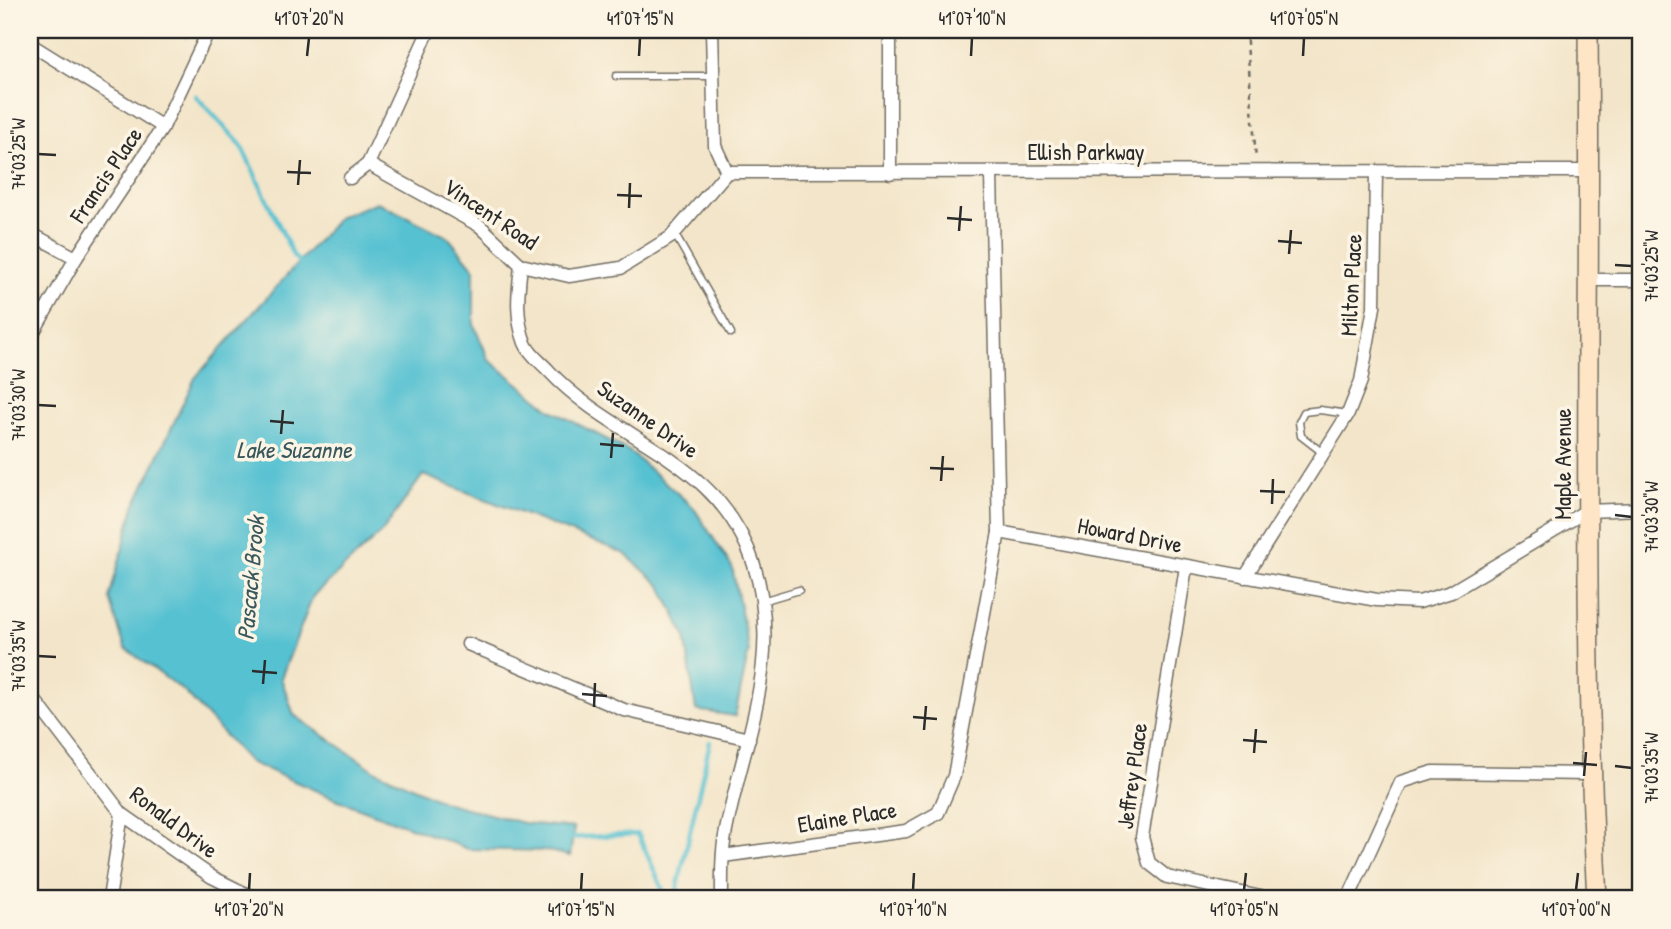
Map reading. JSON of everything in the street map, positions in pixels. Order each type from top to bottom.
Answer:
[{"type":"street","name":"Francis Place","points":[[30,338],[76,258],[163,127],[209,30]]},
{"type":"street","points":[[351,178],[368,164],[429,30]]},
{"type":"street","points":[[712,30],[715,146],[727,172]]},
{"type":"street","points":[[890,30],[890,173]]},
{"type":"street","name":"Maple Avenue","points":[[1588,30],[1590,171],[1586,511],[1590,774],[1597,899]]},
{"type":"street","points":[[30,44],[163,127]]},
{"type":"street","name":"Vincent Road","points":[[368,164],[480,226],[522,265],[569,275],[621,268],[674,233],[727,172]]},
{"type":"street","name":"Ellish Parkway","points":[[727,172],[991,174],[1590,171]]},
{"type":"street","name":"Milton Place","points":[[1245,577],[1348,414],[1361,381],[1374,307],[1376,173]]},
{"type":"street","points":[[991,174],[999,532]]},
{"type":"street","points":[[30,233],[76,258]]},
{"type":"street","name":"Suzanne Drive","points":[[522,265],[516,309],[526,346],[562,385],[673,459],[700,481],[734,522],[754,564],[762,601],[766,656],[750,738],[725,836],[722,899]]},
{"type":"street","points":[[1589,280],[1641,280]]},
{"type":"street","points":[[1586,511],[1641,509]]},
{"type":"street","name":"Howard Drive","points":[[999,532],[1377,600],[1419,602],[1451,592],[1586,511]]},
{"type":"street","name":"Elaine Place","points":[[723,856],[906,831],[938,813],[954,776],[999,532]]},
{"type":"street","name":"Jeffrey Place","points":[[1186,567],[1142,837],[1149,863],[1167,877],[1270,899]]},
{"type":"street","points":[[468,644],[624,710],[750,738]]},
{"type":"street","name":"Ronald Drive","points":[[30,694],[122,814],[212,877],[256,899]]},
{"type":"street","points":[[1348,899],[1352,896],[1377,830],[1401,782],[1433,772],[1590,774]]},
{"type":"street","points":[[109,899],[122,814]]},
{"type":"lane","points":[[616,76],[713,76]]},
{"type":"lane","points":[[674,233],[731,333]]},
{"type":"lane","points":[[1323,453],[1301,436],[1299,422],[1304,412],[1320,410],[1348,414]]},
{"type":"lane","points":[[762,601],[799,590]]},
{"type":"path","points":[[1247,30],[1257,173]]},
{"type":"water","name":"Lake Suzanne","points":[[377,202],[448,237],[474,268],[474,325],[489,360],[551,410],[629,451],[693,507],[732,567],[749,651],[735,716],[696,710],[685,636],[661,586],[624,553],[423,475],[382,532],[313,596],[281,678],[294,715],[374,770],[444,802],[523,823],[574,828],[570,856],[548,851],[468,849],[338,800],[249,762],[185,692],[125,648],[109,598],[134,507],[195,378],[339,217]]},
{"type":"waterway","name":"Pascack Brook","points":[[180,30],[187,36]]},
{"type":"waterway","name":"Pascack Brook","points":[[196,96],[241,145],[294,257],[301,263]]},
{"type":"waterway","points":[[675,899],[710,742]]},
{"type":"waterway","name":"Pascack Brook","points":[[567,838],[638,834],[667,899]]}]
